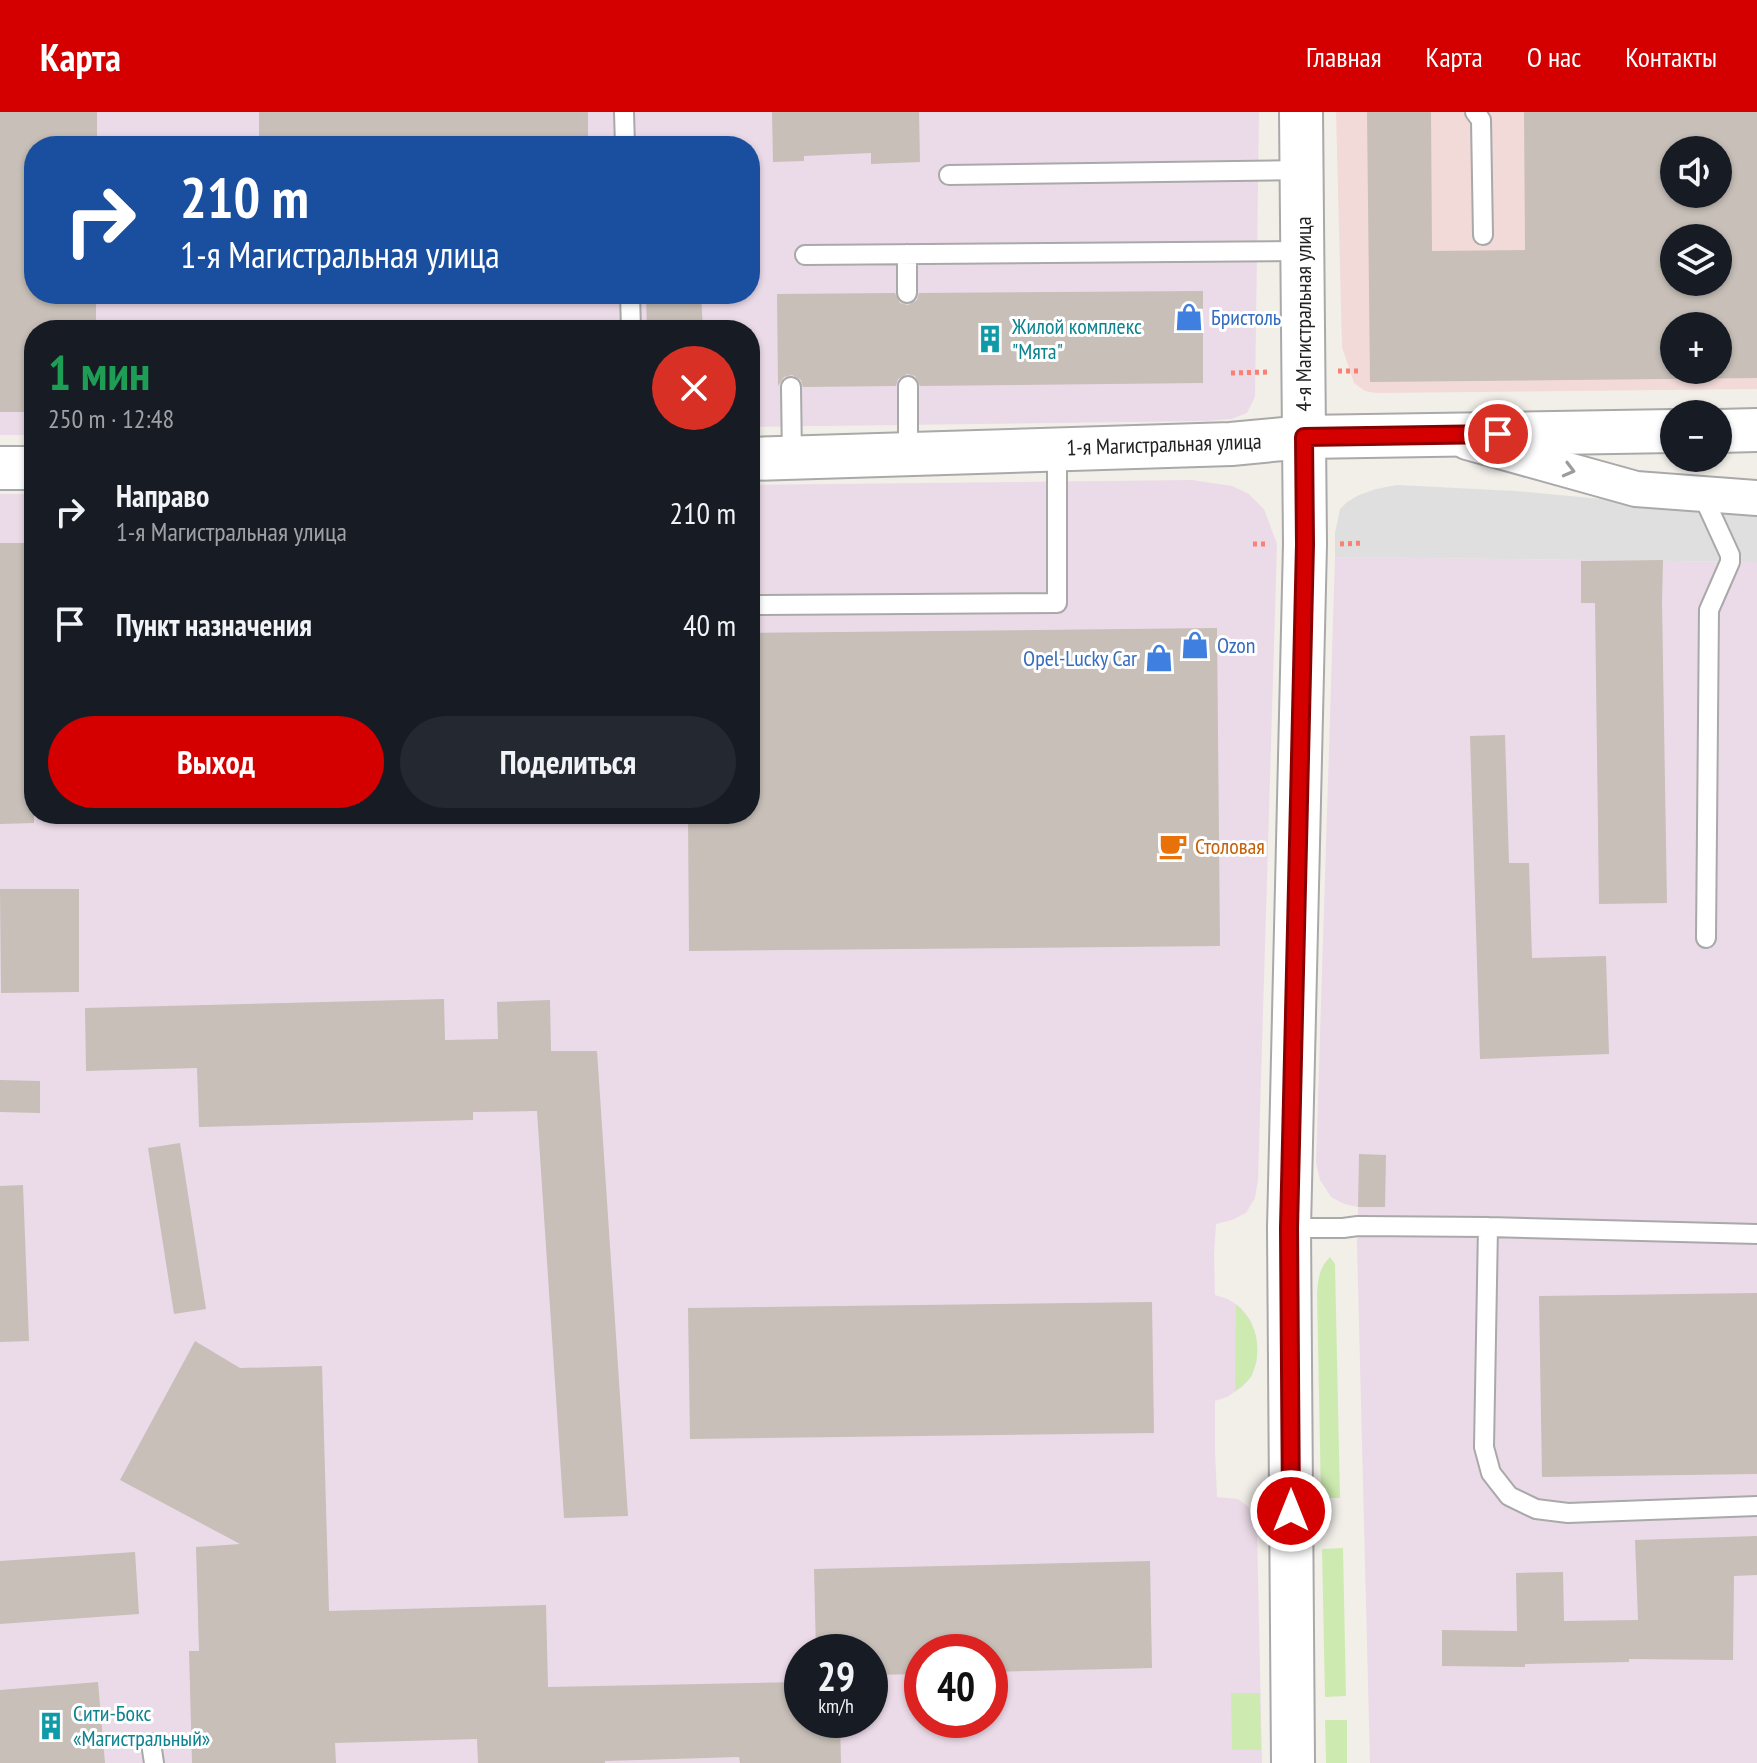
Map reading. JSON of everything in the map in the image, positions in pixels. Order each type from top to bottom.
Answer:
[{"type":"street","name":"4-я Магистральная улица","points":[[1293,1763],[1289,1228],[1305,544],[1301,112]]},
{"type":"street","points":[[1732,431],[1757,430]]},
{"type":"street","name":"1-я Магистральная улица","points":[[760,459],[1231,444],[1304,437],[1660,431]]},
{"type":"street","points":[[1439,435],[1636,489],[1757,498]]},
{"type":"street","points":[[0,468],[24,468]]},
{"type":"lane","points":[[624,112],[625,136]]},
{"type":"lane","points":[[1475,112],[1481,120],[1483,235]]},
{"type":"lane","points":[[949,175],[1302,170]]},
{"type":"lane","points":[[805,255],[1303,251]]},
{"type":"lane","points":[[907,254],[907,293]]},
{"type":"lane","points":[[908,386],[908,454]]},
{"type":"lane","points":[[791,387],[792,458]]},
{"type":"lane","points":[[760,605],[1057,603],[1057,448]]},
{"type":"lane","points":[[1702,494],[1730,555],[1730,562],[1709,610],[1706,938]]},
{"type":"lane","points":[[1289,1228],[1488,1227],[1757,1234]]},
{"type":"lane","points":[[1488,1227],[1484,1447],[1491,1473],[1509,1496],[1536,1509],[1568,1513],[1757,1506]]},
{"type":"lane","points":[[151,1743],[154,1763]]},
{"type":"path","points":[[1335,544],[1363,543]]},
{"type":"shaded area","points":[[0,112],[1259,112],[1255,397],[1247,413],[1231,419],[760,427],[760,320],[24,320],[24,435],[0,435]]},
{"type":"shaded area","points":[[1336,112],[1757,112],[1757,389],[1376,393],[1365,391],[1354,383],[1342,347]]},
{"type":"shaded area","points":[[1192,480],[1232,486],[1249,494],[1264,509],[1277,544],[1258,1180],[1255,1198],[1246,1213],[1216,1224],[1214,1254],[1215,1295],[1240,1307],[1251,1321],[1256,1336],[1257,1360],[1252,1376],[1242,1387],[1215,1401],[1215,1450],[1217,1497],[1238,1499],[1248,1506],[1255,1518],[1257,1531],[1262,1763],[0,1763],[0,494],[24,494],[24,824],[760,824],[760,485]]},
{"type":"shaded area","points":[[1397,485],[1757,510],[1757,562],[1335,557],[1335,533],[1340,509],[1359,495]]},
{"type":"shaded area","points":[[1335,557],[1757,562],[1757,1763],[1370,1763],[1358,1207],[1331,1197],[1320,1180],[1316,1163]]},
{"type":"green space","points":[[1330,1257],[1335,1264],[1340,1498],[1321,1498],[1317,1294],[1323,1265]]},
{"type":"green space","points":[[1236,1305],[1253,1327],[1257,1356],[1252,1374],[1235,1391]]},
{"type":"green space","points":[[1343,1548],[1346,1696],[1325,1697],[1322,1549]]},
{"type":"green space","points":[[1231,1693],[1260,1693],[1261,1750],[1232,1750]]},
{"type":"green space","points":[[1325,1720],[1347,1720],[1347,1763],[1326,1763]]},
{"type":"building","points":[[0,112],[97,112],[97,136],[24,136],[24,304],[96,304],[96,320],[24,320],[24,412],[0,412]]},
{"type":"building","points":[[259,112],[588,112],[588,136],[259,136]]},
{"type":"building","points":[[772,112],[919,112],[920,162],[871,164],[871,153],[804,156],[804,161],[773,162]]},
{"type":"building","points":[[1367,112],[1431,112],[1432,251],[1525,250],[1524,112],[1757,112],[1757,378],[1732,378],[1732,312],[1660,312],[1660,379],[1370,382]]},
{"type":"building","name":"Жилой комплекс \"Мята\"","points":[[1203,291],[1203,383],[920,386],[915,376],[907,374],[898,379],[896,386],[803,387],[801,380],[792,375],[784,377],[778,386],[777,294],[895,293],[900,303],[908,305],[917,300],[919,293]]},
{"type":"building","points":[[646,304],[702,304],[702,320],[647,320]]},
{"type":"building","points":[[0,543],[24,543],[24,823],[0,824]]},
{"type":"building","points":[[1663,560],[1667,903],[1599,904],[1595,603],[1581,603],[1581,561]]},
{"type":"building","points":[[1217,628],[1220,946],[689,951],[688,824],[760,824],[760,633]]},
{"type":"building","points":[[1505,735],[1509,863],[1529,863],[1532,958],[1606,956],[1609,1054],[1480,1059],[1470,736]]},
{"type":"building","points":[[0,889],[79,889],[79,992],[1,993]]},
{"type":"building","points":[[444,999],[445,1040],[498,1039],[497,1002],[550,1000],[551,1051],[597,1051],[628,1516],[564,1518],[537,1111],[473,1112],[473,1120],[199,1127],[197,1068],[86,1071],[85,1008]]},
{"type":"building","points":[[0,1080],[40,1081],[40,1113],[0,1112]]},
{"type":"building","points":[[180,1143],[206,1309],[174,1314],[148,1148]]},
{"type":"building","points":[[1359,1154],[1386,1155],[1385,1207],[1358,1207]]},
{"type":"building","points":[[23,1185],[29,1341],[0,1342],[0,1186]]},
{"type":"building","points":[[1757,1293],[1757,1474],[1542,1477],[1539,1296]]},
{"type":"building","points":[[1152,1302],[1154,1433],[690,1439],[688,1308]]},
{"type":"building","points":[[195,1341],[240,1368],[322,1366],[329,1611],[546,1605],[548,1687],[784,1682],[784,1738],[840,1738],[841,1763],[740,1763],[739,1757],[605,1763],[478,1763],[477,1739],[335,1743],[336,1763],[192,1763],[189,1651],[199,1651],[196,1547],[240,1544],[120,1480]]},
{"type":"building","points":[[1757,1536],[1757,1575],[1734,1576],[1733,1660],[1629,1659],[1629,1662],[1525,1664],[1525,1667],[1442,1666],[1442,1630],[1517,1631],[1516,1573],[1563,1572],[1564,1621],[1638,1620],[1635,1540]]},
{"type":"building","points":[[135,1552],[139,1614],[0,1624],[0,1561]]},
{"type":"building","points":[[1150,1561],[1152,1668],[1008,1672],[1008,1634],[904,1634],[904,1674],[888,1675],[888,1634],[816,1634],[814,1569]]},
{"type":"building","name":"Сити-Бокс «Магистральный»","points":[[98,1682],[105,1763],[0,1763],[0,1690]]},
{"type":"place","name":"Бристоль","points":[[1189,317]]},
{"type":"place","name":"Жилой комплекс \"Мята\"","points":[[990,339]]},
{"type":"place","name":"Ozon","points":[[1195,645]]},
{"type":"place","name":"Opel-Lucky Car","points":[[1159,658]]},
{"type":"place","name":"Столовая","points":[[1173,846]]},
{"type":"place","name":"Сити-Бокс «Магистральный»","points":[[51,1726]]},
{"type":"route","points":[[1291,1511],[1289,1228],[1305,544],[1304,437],[1498,434]]}]
